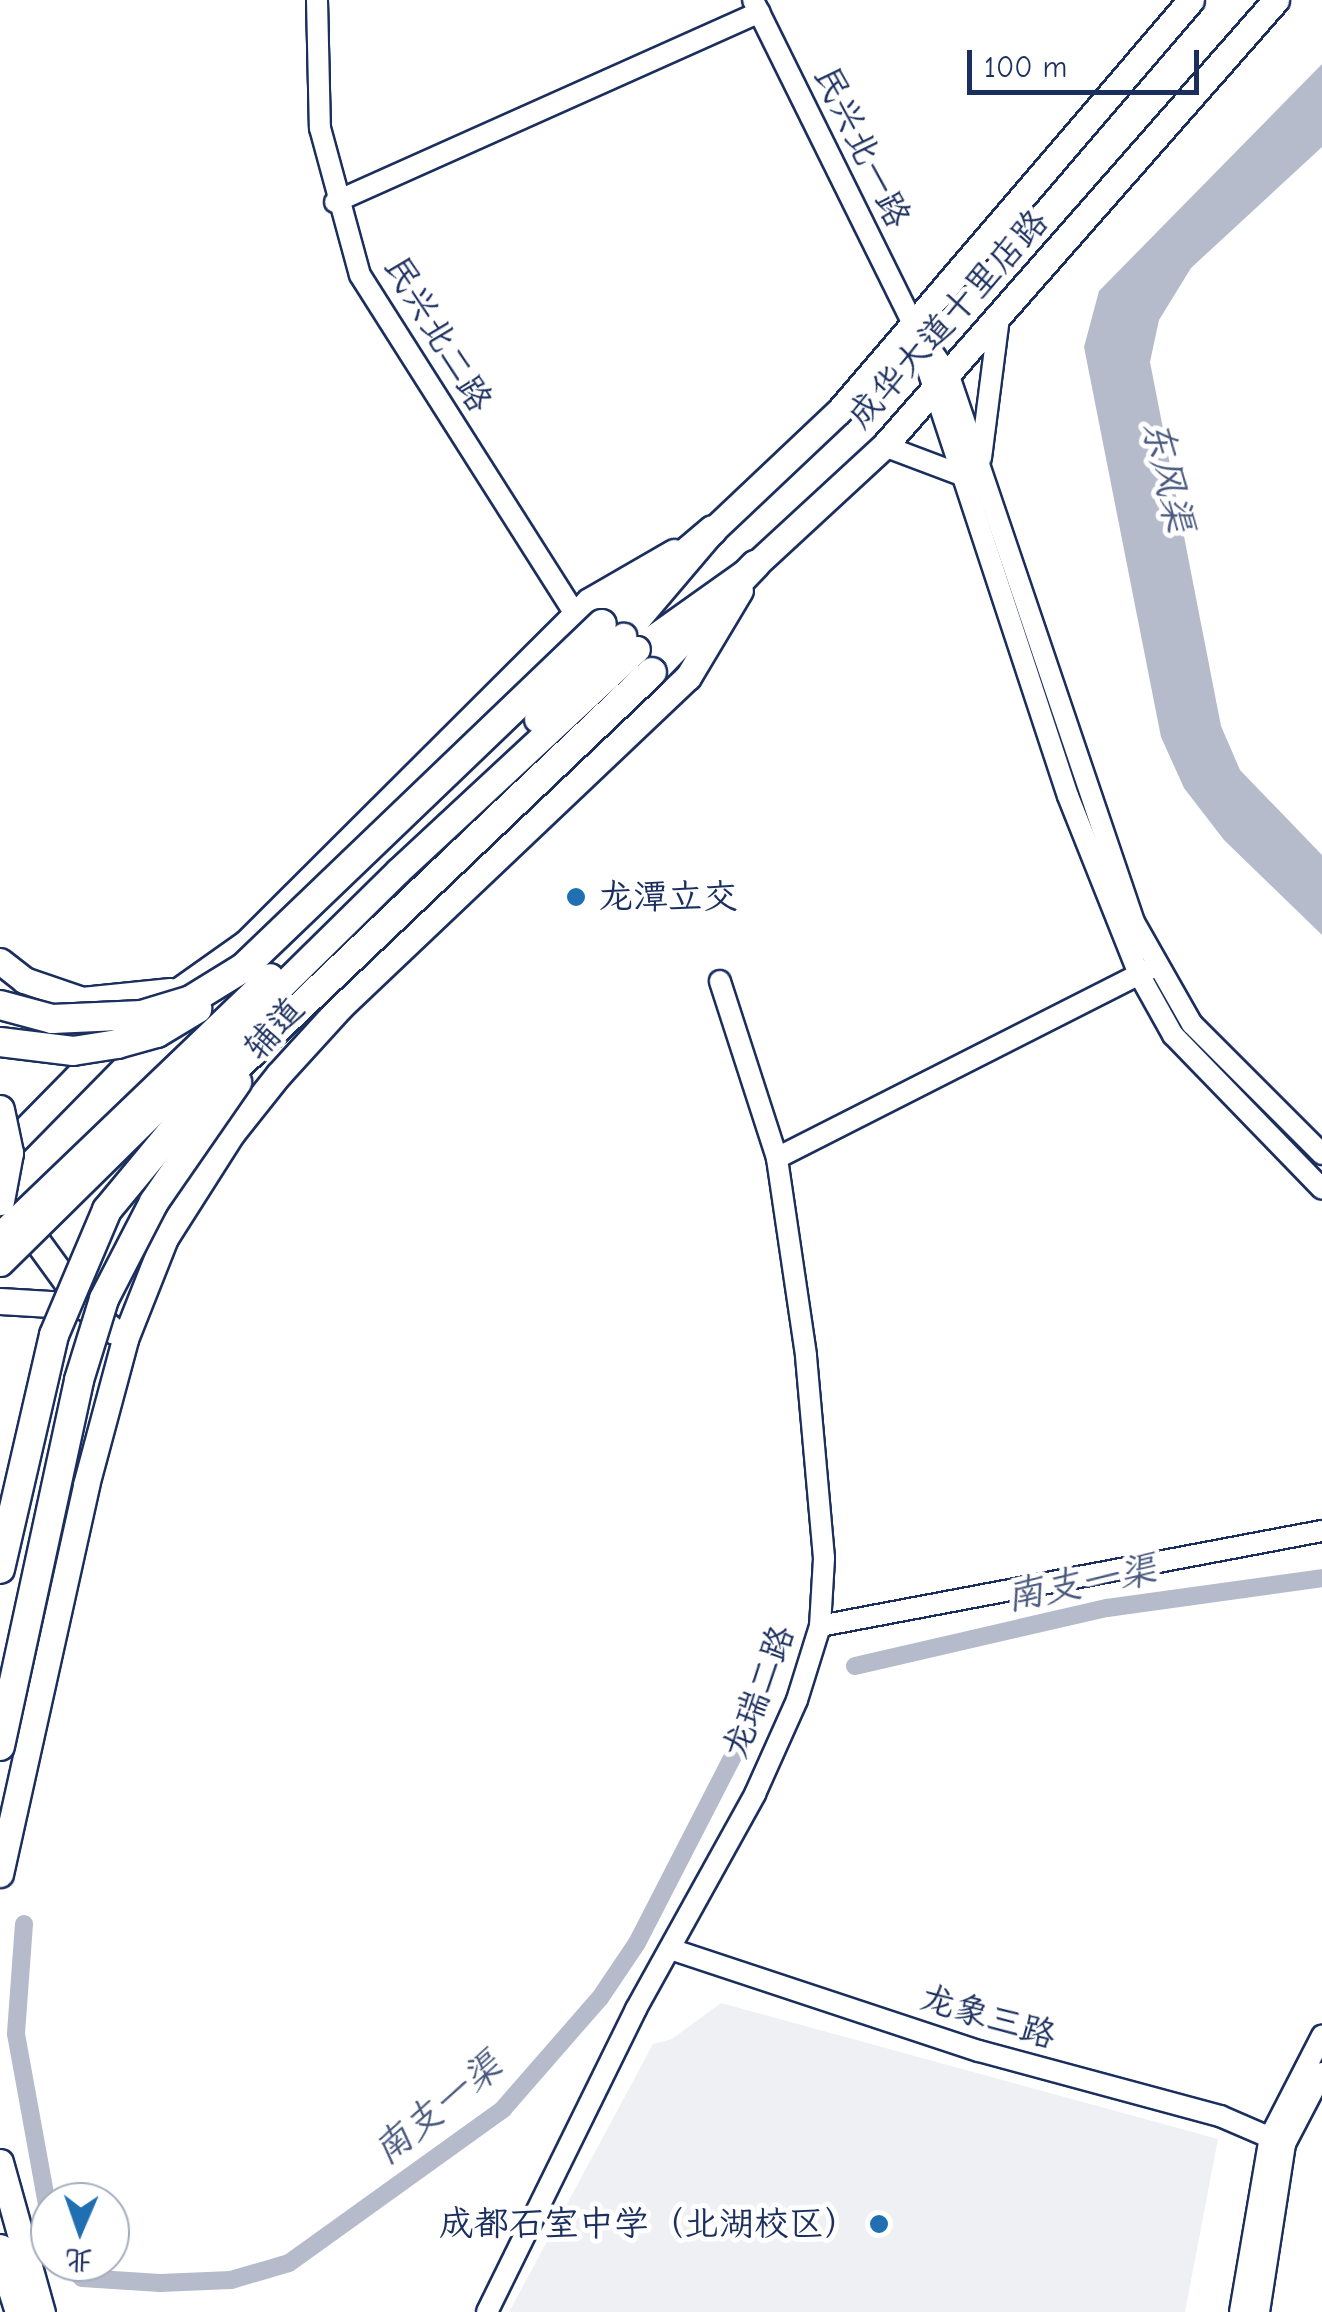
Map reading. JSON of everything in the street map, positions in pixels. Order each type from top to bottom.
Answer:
[{"type":"highway","points":[[0,1569],[54,1335],[86,1252],[141,1163],[265,1040],[712,530]]},
{"type":"highway","points":[[0,1042],[74,1051],[157,1033],[202,1007],[618,639],[756,566]]},
{"type":"highway","points":[[0,1005],[52,1019],[142,1015],[192,1000],[243,968]]},
{"type":"highway","points":[[0,1746],[79,1380],[104,1299],[154,1202],[265,1040]]},
{"type":"highway","points":[[0,1110],[10,1154],[0,1201]]},
{"type":"highway","points":[[0,2248],[20,2312]]},
{"type":"main road","name":"成华大道十里店路","points":[[712,530],[839,411],[1191,0]]},
{"type":"main road","name":"成华大道十里店路","points":[[756,566],[884,446],[942,384],[1276,0]]},
{"type":"main road","name":"辅道","points":[[0,1874],[45,1660],[125,1339],[189,1197],[279,1074],[341,1006],[688,677],[756,566]]},
{"type":"main road","points":[[0,1155],[94,1056],[176,990],[246,943],[618,639]]},
{"type":"main road","points":[[0,1235],[618,639]]},
{"type":"main road","points":[[0,1263],[398,871],[618,639]]},
{"type":"main road","points":[[0,961],[24,980],[82,1000],[176,990]]},
{"type":"main road","points":[[0,1190],[84,1306],[125,1339]]},
{"type":"main road","points":[[0,1301],[84,1306]]},
{"type":"main road","points":[[0,1672],[45,1660]]},
{"type":"main road","points":[[0,2162],[42,2312]]},
{"type":"street","name":"民兴北二路","points":[[317,0],[320,128],[335,202],[360,275],[618,639]]},
{"type":"street","points":[[335,202],[756,6]]},
{"type":"street","name":"民兴北一路","points":[[756,6],[942,384],[1148,970]]},
{"type":"street","points":[[884,446],[972,473],[999,318]]},
{"type":"street","points":[[1148,970],[1192,1024],[1322,1154]]},
{"type":"street","points":[[778,1158],[1148,970]]},
{"type":"street","points":[[1148,970],[1173,1035],[1322,1188]]},
{"type":"street","name":"龙瑞二路","points":[[487,2312],[636,2010],[673,1950],[755,1794],[797,1700],[820,1626],[824,1558],[806,1356],[778,1158],[720,981]]},
{"type":"street","points":[[820,1626],[1322,1531]]},
{"type":"street","name":"龙象三路","points":[[673,1950],[979,2051],[1220,2116],[1278,2141]]},
{"type":"street","points":[[1240,2312],[1278,2141],[1322,2036]]},
{"type":"street","points":[[1259,2312],[1278,2141],[1322,2073]]},
{"type":"shaded area","name":"成都石室中学（北湖校区）","points":[[721,2003],[1218,2139],[1185,2312],[509,2312],[653,2044],[672,2039]]},
{"type":"water","name":"东风渠","points":[[1322,64],[1322,147],[1191,268],[1159,320],[1150,362],[1221,726],[1240,770],[1322,855],[1322,935],[1224,840],[1184,788],[1161,737],[1084,347],[1099,291]]},
{"type":"waterway","name":"南支一渠","points":[[855,1666],[1107,1608],[1322,1578]]},
{"type":"waterway","name":"南支一渠","points":[[130,2281],[231,2280],[289,2263],[503,2109],[600,1998],[637,1943],[748,1727]]},
{"type":"waterway","name":"南支一渠","points":[[24,1924],[16,2034],[43,2182]]},
{"type":"place","name":"龙潭立交","points":[[576,897]]},
{"type":"place","name":"成都石室中学（北湖校区）","points":[[879,2224]]}]
